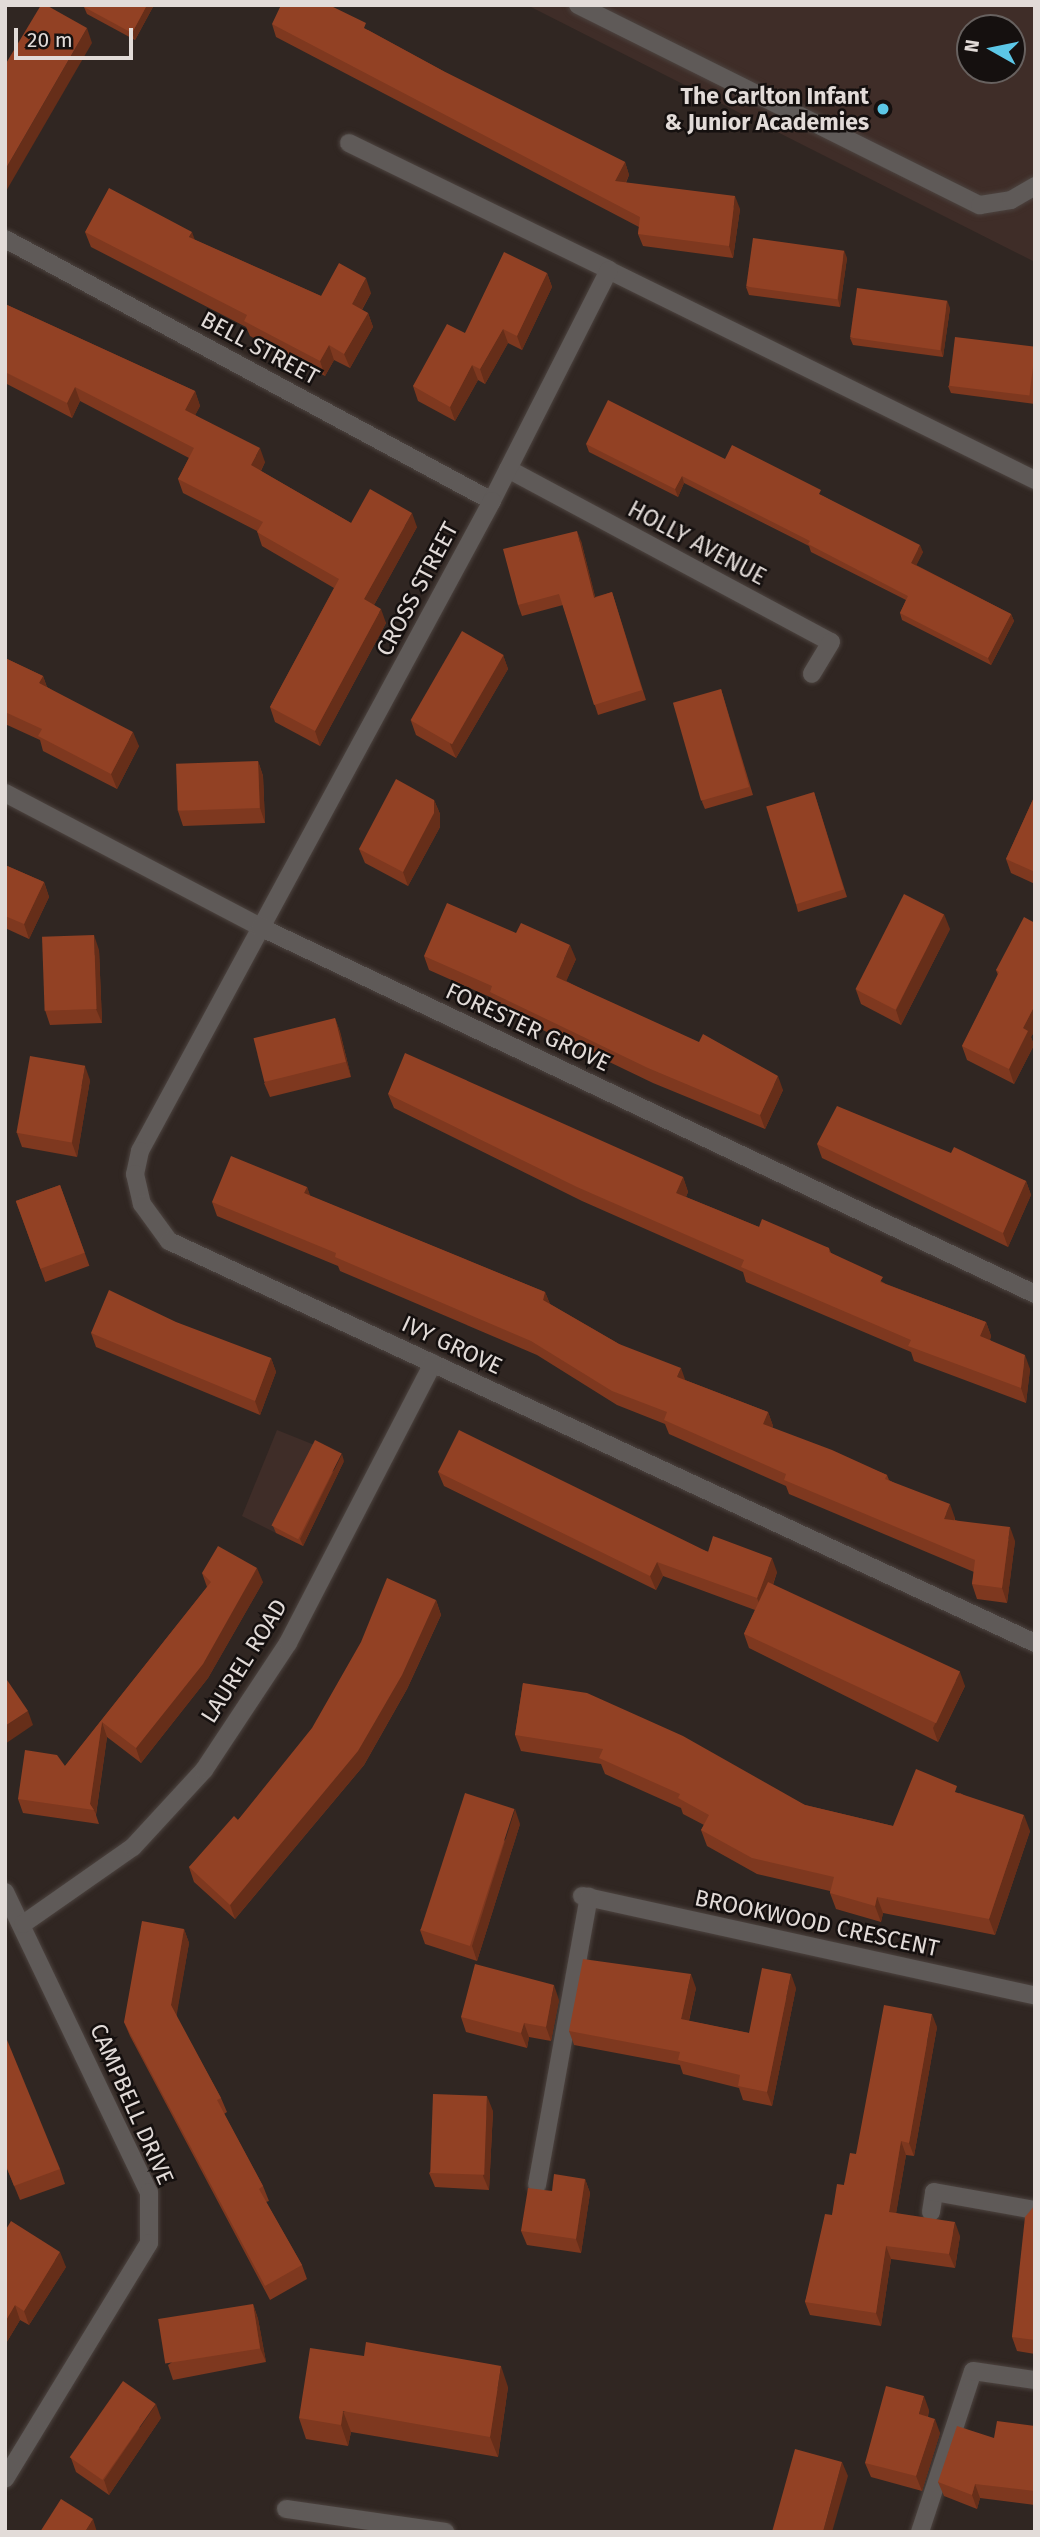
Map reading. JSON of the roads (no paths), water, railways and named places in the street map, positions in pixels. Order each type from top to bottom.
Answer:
[{"type":"street","points":[[578,5],[979,205],[1011,200],[1035,186]]},
{"type":"street","points":[[349,144],[1035,480]]},
{"type":"street","name":"BELL STREET","points":[[5,239],[492,501]]},
{"type":"street","name":"CROSS STREET","points":[[260,927],[492,501],[609,270]]},
{"type":"street","name":"HOLLY AVENUE","points":[[508,469],[831,642],[812,674]]},
{"type":"street","name":"FORESTER GROVE","points":[[5,793],[260,927],[1035,1294]]},
{"type":"street","name":"IVY GROVE","points":[[260,927],[140,1150],[135,1174],[142,1204],[169,1241],[1035,1643]]},
{"type":"street","name":"LAUREL ROAD","points":[[23,1924],[134,1847],[204,1770],[288,1643],[433,1363]]},
{"type":"street","name":"CAMPBELL DRIVE","points":[[5,1892],[23,1924],[149,2192],[149,2243],[5,2479]]},
{"type":"street","name":"BROOKWOOD CRESCENT","points":[[537,2185],[586,1897],[1035,1996]]},
{"type":"street","points":[[931,2212],[934,2192],[1035,2210]]},
{"type":"street","points":[[920,2532],[973,2371],[1035,2380]]},
{"type":"street","points":[[286,2509],[445,2532]]},
{"type":"place","name":"The Carlton Infant & Junior Academies","points":[[883,109]]}]
